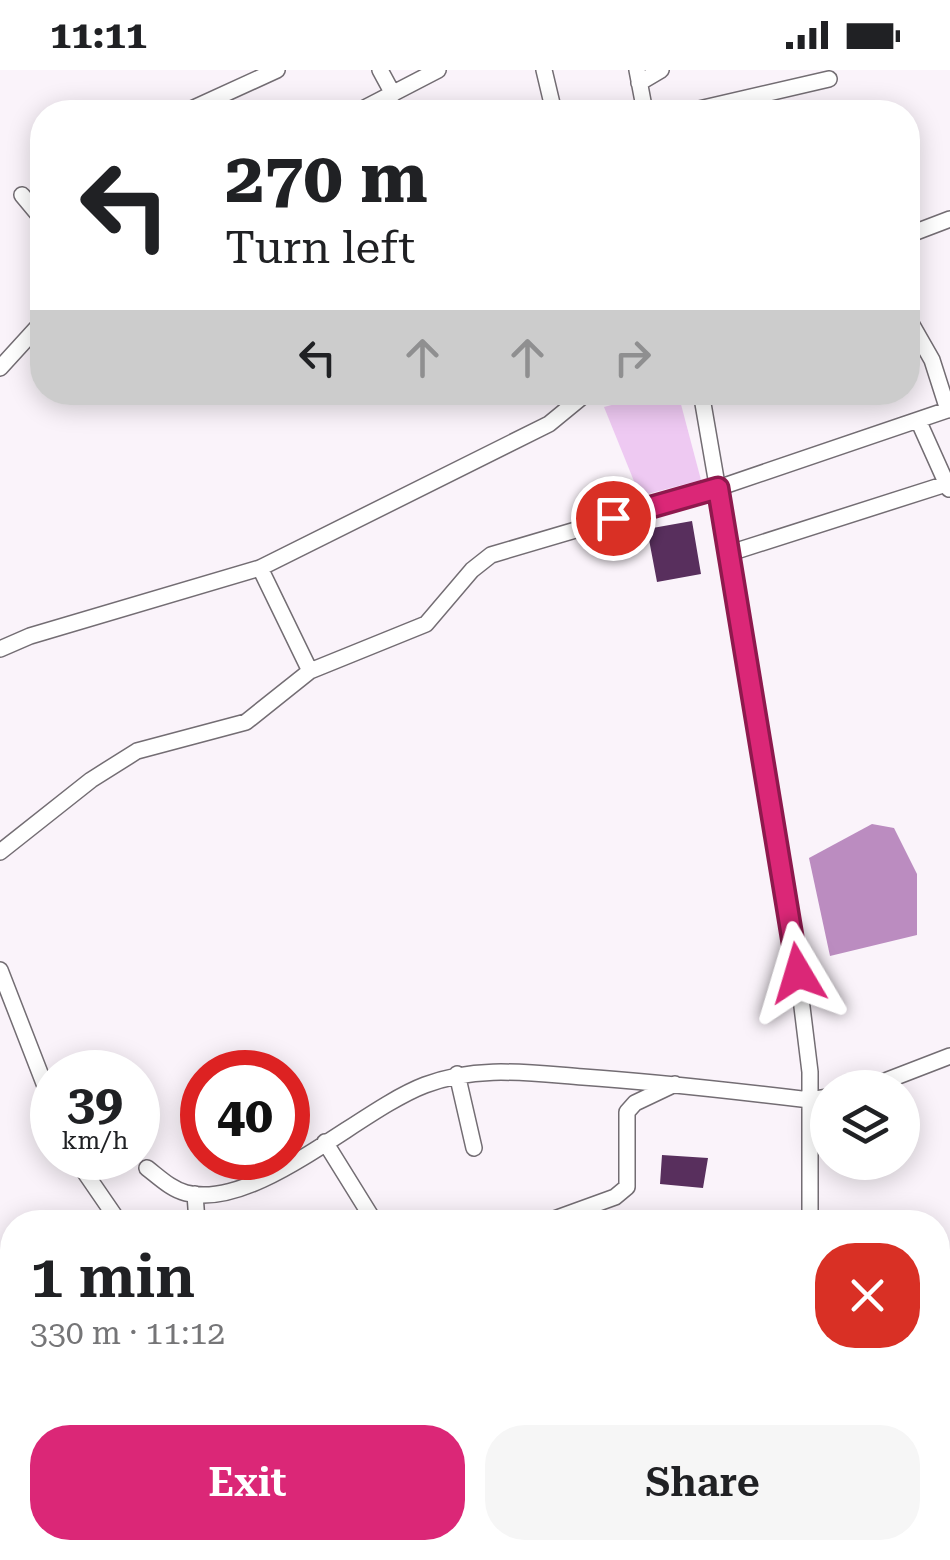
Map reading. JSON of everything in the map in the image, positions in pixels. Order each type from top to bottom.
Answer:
[{"type":"street","points":[[211,100],[277,70]]},
{"type":"street","points":[[380,70],[393,94]]},
{"type":"street","points":[[381,100],[438,70]]},
{"type":"street","points":[[544,70],[551,100]]},
{"type":"street","points":[[638,76],[661,70]]},
{"type":"street","points":[[736,100],[829,78]]},
{"type":"street","points":[[22,195],[30,205]]},
{"type":"street","points":[[920,230],[950,219]]},
{"type":"street","points":[[0,368],[30,335]]},
{"type":"street","points":[[0,852],[124,758],[162,741],[246,722],[310,670],[426,624],[472,570],[492,555],[718,488],[949,409],[932,360],[920,339]]},
{"type":"street","points":[[0,649],[30,636],[260,568],[549,424],[572,405]]},
{"type":"street","points":[[160,1178],[171,1187],[195,1194],[234,1190],[276,1173],[382,1106],[458,1074],[492,1070],[676,1083],[810,1100],[789,901],[702,405]]},
{"type":"street","points":[[730,553],[948,487],[918,420]]},
{"type":"street","points":[[260,568],[310,670]]},
{"type":"street","points":[[0,970],[31,1050]]},
{"type":"street","points":[[914,1070],[950,1056]]},
{"type":"street","points":[[458,1074],[474,1148]]},
{"type":"street","points":[[581,1210],[616,1198],[627,1187],[627,1112],[635,1103],[676,1083]]},
{"type":"street","points":[[326,1142],[368,1210]]},
{"type":"street","points":[[90,1180],[110,1210]]},
{"type":"street","points":[[810,1180],[810,1210]]},
{"type":"street","points":[[195,1194],[196,1210]]},
{"type":"shaded area","points":[[681,405],[701,480],[640,496],[604,407]]},
{"type":"shaded area","points":[[872,824],[894,828],[917,874],[917,935],[830,956],[809,858]]},
{"type":"building","points":[[692,521],[701,574],[657,582],[647,529]]},
{"type":"building","points":[[662,1155],[708,1158],[703,1188],[660,1184]]},
{"type":"route","points":[[613,518],[718,488],[798,973]]}]
